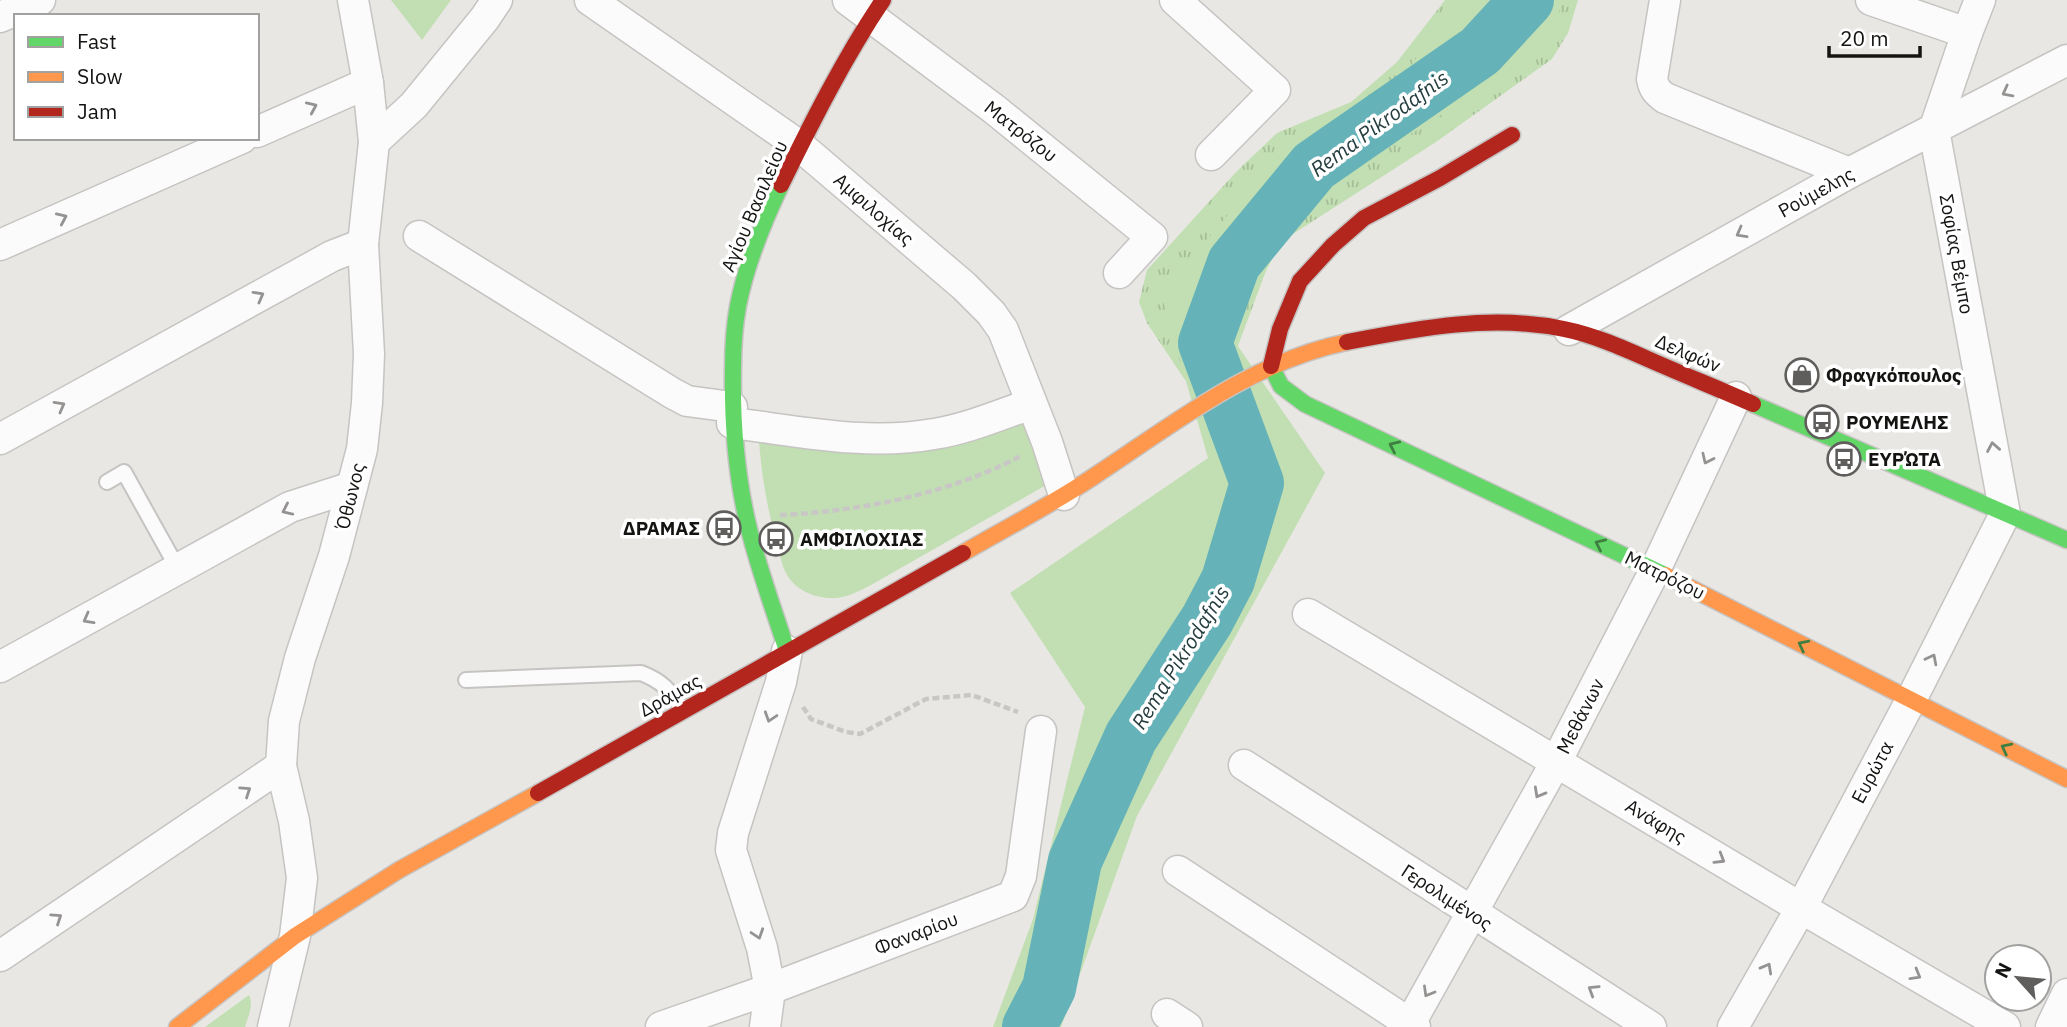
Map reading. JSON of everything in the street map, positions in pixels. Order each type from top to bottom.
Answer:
[{"type":"street","points":[[0,17],[40,0]]},
{"type":"street","name":"Όθωνος","points":[[273,1027],[295,936],[302,878],[294,821],[281,766],[284,721],[300,658],[334,556],[362,449],[368,391],[369,354],[363,244],[373,142],[368,83],[353,0]]},
{"type":"street","points":[[373,142],[414,105],[497,0]]},
{"type":"street","name":"Αμφιλοχίας","points":[[590,0],[800,146],[964,286],[991,313],[1003,330],[1064,495]]},
{"type":"street","points":[[1175,0],[1275,90],[1212,155]]},
{"type":"street","points":[[1665,0],[1652,79],[1657,92],[1665,98],[1849,173]]},
{"type":"street","points":[[1871,0],[1966,33]]},
{"type":"street","name":"Σοφίας Βέμπο","points":[[1980,0],[1966,33],[1934,130],[2005,514]]},
{"type":"street","name":"Αγίου Βασιλείου","points":[[787,651],[745,517],[733,448],[733,352],[740,298],[756,245],[867,6]]},
{"type":"street","name":"Ματρόζου","points":[[867,6],[1152,237],[1119,273]]},
{"type":"street","name":"Ρούμελης","points":[[1569,330],[1849,173],[2067,60]]},
{"type":"street","points":[[259,131],[368,83]]},
{"type":"street","points":[[1271,366],[1280,329],[1300,281],[1333,245],[1364,218],[1440,178],[1512,135]]},
{"type":"street","points":[[0,245],[237,140]]},
{"type":"street","points":[[419,236],[672,393],[687,401],[732,415],[844,437],[883,439],[934,434],[960,428],[1031,404]]},
{"type":"street","points":[[0,439],[332,256],[363,244]]},
{"type":"street","name":"Δελφών","points":[[1254,373],[1310,351],[1449,324],[1518,324],[1569,330],[1606,342],[2067,540]]},
{"type":"street","name":"Ματρόζου","points":[[1271,366],[1281,386],[1305,404],[1656,570],[2067,779]]},
{"type":"street","name":"Δράμας","points":[[177,1027],[295,936],[399,870],[1064,495],[1190,410],[1254,373]]},
{"type":"street","name":"Μεθάνων","points":[[1411,1026],[1556,762],[1656,570],[1736,397]]},
{"type":"street","points":[[0,667],[290,508],[352,487]]},
{"type":"street","name":"Ευρώτα","points":[[1733,1027],[1801,908],[2005,514]]},
{"type":"street","name":"Ανάφης","points":[[1308,614],[2005,1027]]},
{"type":"street","points":[[765,1027],[770,989],[762,948],[731,850],[733,833],[781,682],[787,651]]},
{"type":"street","name":"Φαναρίου","points":[[661,1027],[770,989],[1013,896],[1021,876],[1041,732]]},
{"type":"street","name":"Γερολιμένος","points":[[1244,765],[1651,1027]]},
{"type":"street","points":[[0,956],[281,766]]},
{"type":"street","points":[[1178,871],[1411,1026]]},
{"type":"street","points":[[2051,1027],[2067,994]]},
{"type":"lane","points":[[107,482],[124,472],[178,569]]},
{"type":"lane","points":[[466,680],[641,673],[668,688],[684,711]]},
{"type":"path","points":[[745,517],[806,514],[885,502],[938,489],[989,472],[1046,442]]},
{"type":"path","points":[[776,698],[801,704],[811,719],[846,732],[860,734],[926,699],[972,695],[1032,718],[1041,732]]},
{"type":"green space","points":[[391,0],[451,0],[422,40]]},
{"type":"green space","points":[[1445,0],[1578,0],[1568,33],[1552,59],[1436,142],[1282,241],[1267,268],[1238,346],[1185,380],[1147,323],[1139,302],[1147,270],[1237,171],[1277,133],[1351,102],[1397,62]]},
{"type":"green space","points":[[1457,0],[1562,0],[1551,47],[1303,201],[1231,336],[1325,473],[1137,816],[1061,1027],[993,1027],[1033,919],[1085,707],[1010,593],[1208,458],[1161,294],[1281,152],[1405,74]]},
{"type":"green space","points":[[1021,414],[1048,484],[852,594],[824,598],[805,592],[789,579],[782,564],[771,521],[759,442]]},
{"type":"green space","points":[[249,995],[251,1007],[245,1027],[205,1027]]},
{"type":"waterway","name":"Rema Pikrodafnis","points":[[1029,1027],[1049,988],[1075,861],[1131,737],[1207,620],[1228,580],[1257,483],[1205,343],[1234,263],[1314,166],[1480,51],[1527,0]]},
{"type":"traffic: fast","points":[[781,185],[756,244],[741,290],[733,353],[733,389],[736,450],[749,529],[787,651]]},
{"type":"traffic: fast","points":[[1271,366],[1281,386],[1305,404],[1665,575]]},
{"type":"traffic: fast","points":[[1753,404],[2067,540]]},
{"type":"traffic: slow","points":[[963,553],[1045,507],[1214,397],[1278,364],[1347,342]]},
{"type":"traffic: slow","points":[[1665,575],[2067,779]]},
{"type":"traffic: slow","points":[[177,1027],[295,936],[399,870],[538,793]]},
{"type":"traffic: jam","points":[[781,185],[842,67],[883,0]]},
{"type":"traffic: jam","points":[[1271,366],[1280,329],[1300,281],[1333,245],[1364,218],[1440,178],[1512,135]]},
{"type":"traffic: jam","points":[[1347,342],[1401,332],[1483,323],[1564,329],[1608,342],[1753,404]]},
{"type":"traffic: jam","points":[[538,793],[963,553]]},
{"type":"place","name":"Φραγκόπουλος","points":[[1802,375]]},
{"type":"place","name":"ΡΟΥΜΕΛΗΣ","points":[[1822,422]]},
{"type":"place","name":"ΕΥΡΏΤΑ","points":[[1844,459]]},
{"type":"place","name":"ΔΡΑΜΑΣ","points":[[724,528]]},
{"type":"place","name":"ΑΜΦΙΛΟΧΙΑΣ","points":[[776,539]]}]
